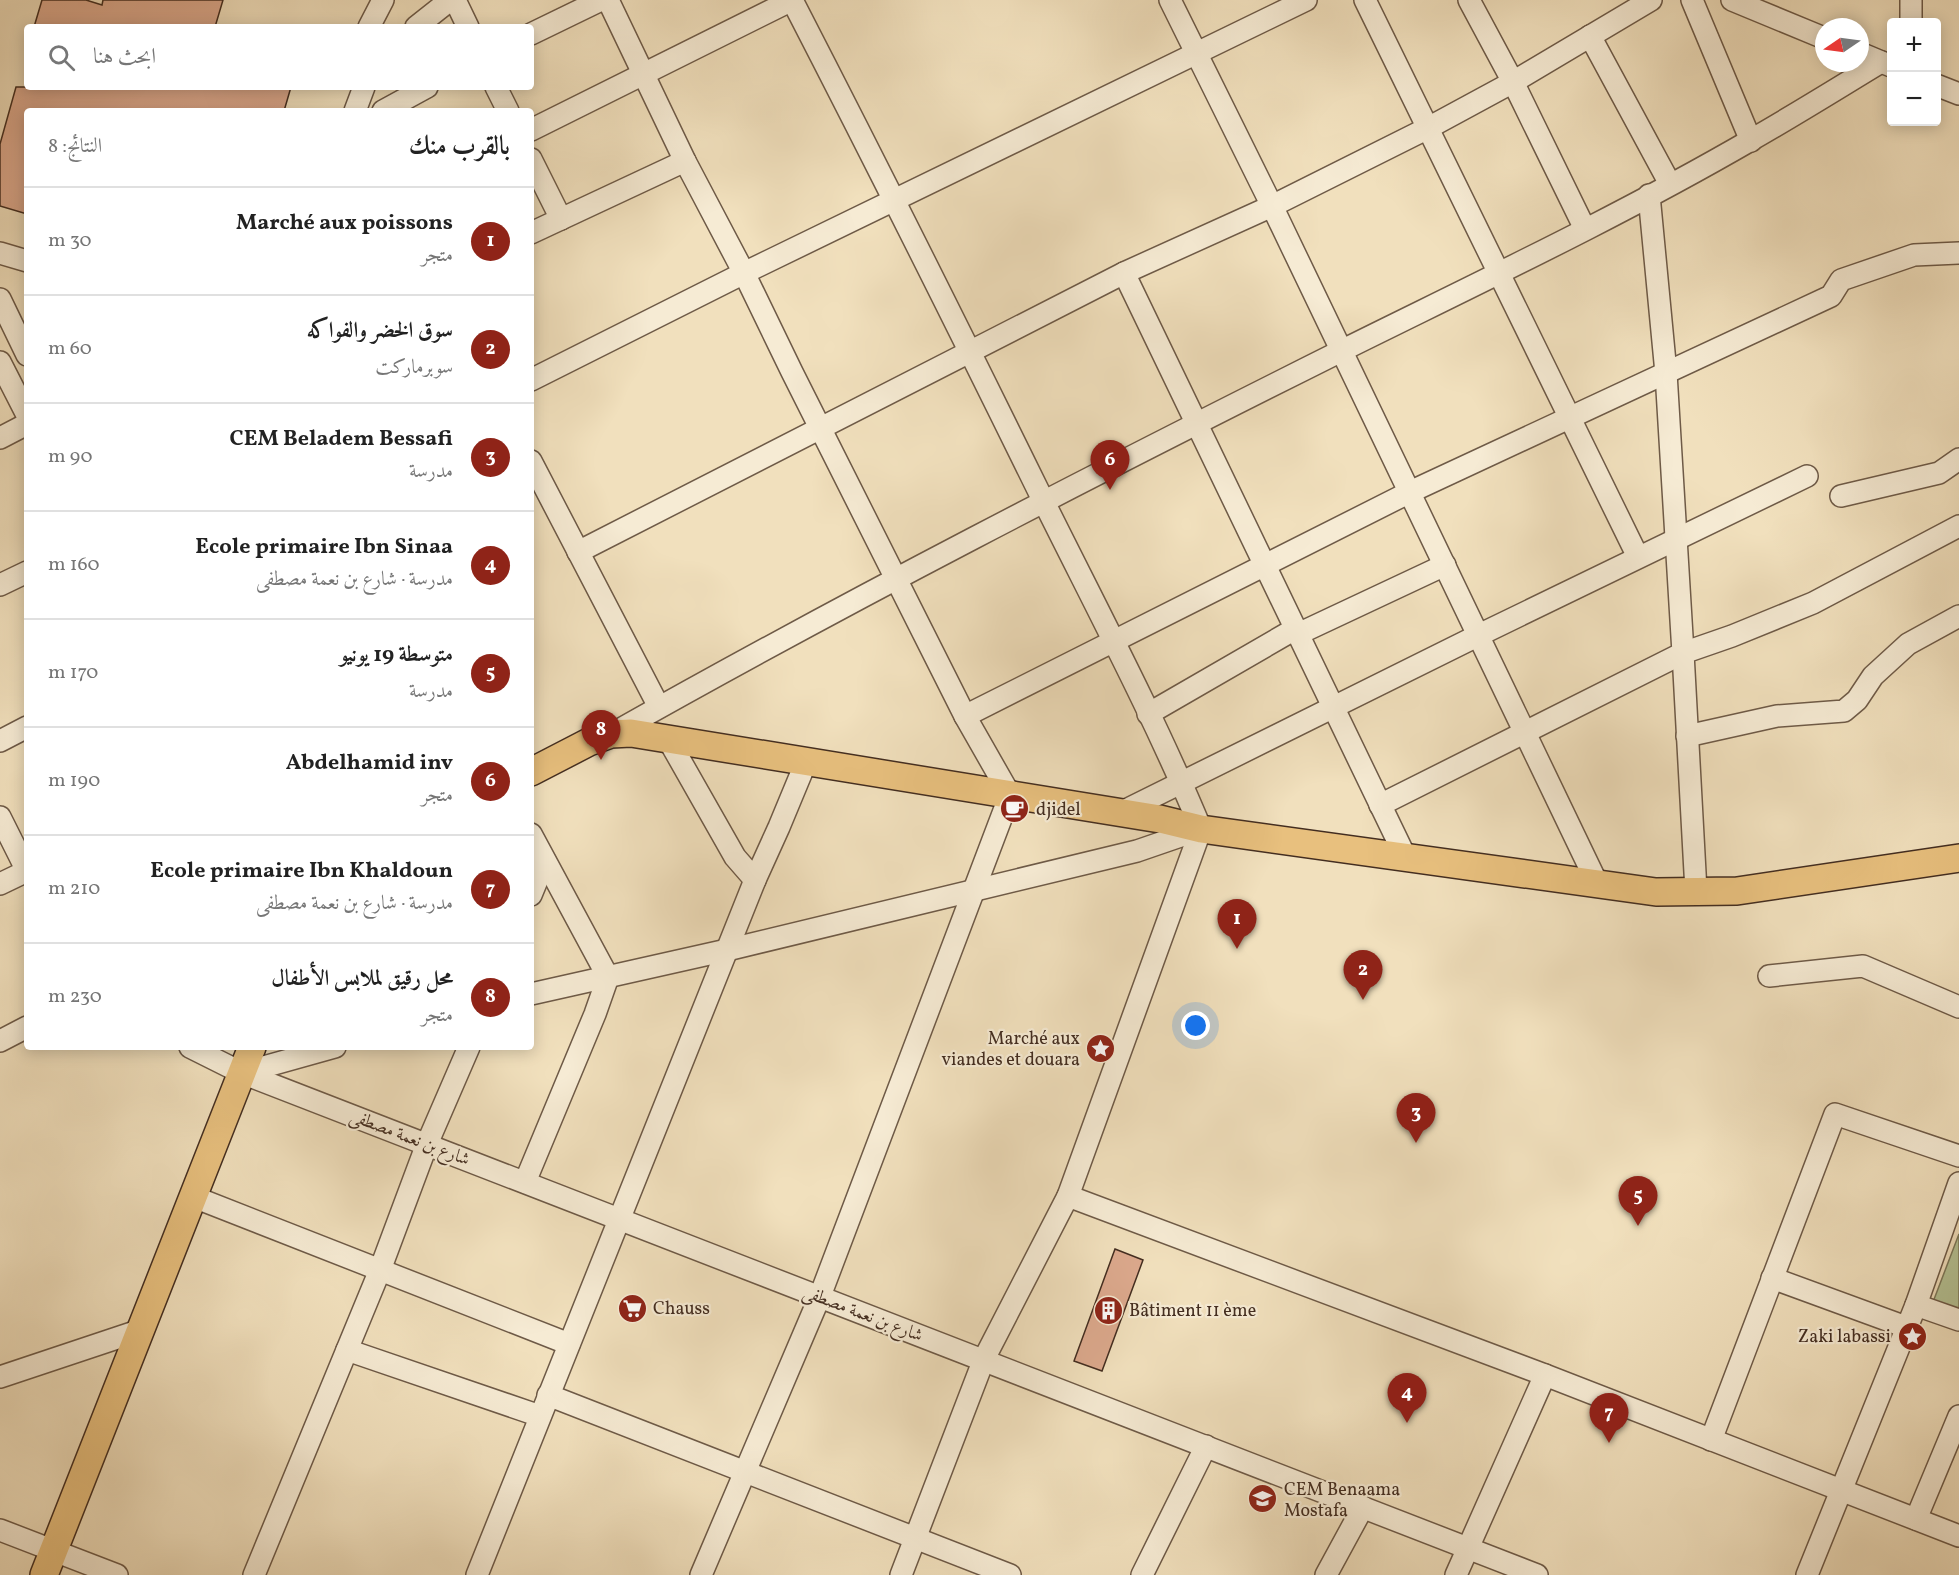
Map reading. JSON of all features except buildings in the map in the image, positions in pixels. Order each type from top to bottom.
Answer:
[{"type":"main road","points":[[534,770],[589,742],[611,734],[631,733],[1120,813],[1201,829],[1656,892],[1737,891],[1959,858]]},
{"type":"main road","points":[[49,1563],[251,1050]]},
{"type":"street","points":[[371,24],[383,0]]},
{"type":"street","points":[[420,24],[450,0]]},
{"type":"street","points":[[455,0],[467,24]]},
{"type":"street","points":[[534,33],[601,0]]},
{"type":"street","points":[[608,0],[685,161],[744,273],[896,580],[965,716],[1010,795],[820,1296],[701,1575]]},
{"type":"street","points":[[534,129],[792,0],[1114,642],[1201,829],[1068,1196],[984,1359],[901,1575]]},
{"type":"street","points":[[1170,0],[1272,206],[1598,885]]},
{"type":"street","points":[[534,378],[744,273],[1306,0]]},
{"type":"street","points":[[1365,0],[1638,557]]},
{"type":"street","points":[[1469,0],[1513,82],[1585,229]]},
{"type":"street","points":[[578,552],[1124,273],[1272,206],[1428,128],[1513,82],[1651,0]]},
{"type":"street","points":[[1692,0],[1751,141]]},
{"type":"street","points":[[1731,0],[1815,34]]},
{"type":"street","points":[[1911,0],[1911,18]]},
{"type":"street","points":[[1590,36],[1670,184]]},
{"type":"street","points":[[1869,57],[1886,64]]},
{"type":"street","points":[[611,734],[896,580],[1197,424],[1500,274],[1751,141],[1886,64]]},
{"type":"street","points":[[1941,87],[1959,94]]},
{"type":"street","points":[[356,108],[362,90]]},
{"type":"street","points":[[363,90],[366,108]]},
{"type":"street","points":[[389,108],[422,90]]},
{"type":"street","points":[[498,90],[506,108]]},
{"type":"street","points":[[534,232],[685,161]]},
{"type":"street","points":[[534,165],[561,219]]},
{"type":"street","points":[[1648,195],[1666,373],[1696,891]]},
{"type":"street","points":[[0,253],[24,260]]},
{"type":"street","points":[[965,716],[1410,492],[1831,296],[1840,280],[1914,255],[1959,253]]},
{"type":"street","points":[[1124,273],[1405,856]]},
{"type":"street","points":[[0,299],[24,349]]},
{"type":"street","points":[[0,362],[24,409]]},
{"type":"street","points":[[0,438],[24,426]]},
{"type":"street","points":[[1841,496],[1939,473],[1959,459]]},
{"type":"street","points":[[534,467],[659,707]]},
{"type":"street","points":[[1120,813],[1807,476]]},
{"type":"street","points":[[1380,805],[1683,653],[1813,603],[1959,526]]},
{"type":"street","points":[[1148,714],[1297,631],[1445,565]]},
{"type":"street","points":[[0,585],[24,573]]},
{"type":"street","points":[[1688,736],[1777,716],[1844,711],[1857,700],[1873,676],[1908,644],[1959,616]]},
{"type":"street","points":[[0,741],[24,729]]},
{"type":"street","points":[[668,739],[735,857],[755,880]]},
{"type":"street","points":[[477,1575],[755,880],[806,762]]},
{"type":"street","points":[[0,817],[24,865]]},
{"type":"street","points":[[534,993],[727,950],[1137,851],[1201,829]]},
{"type":"street","points":[[525,1182],[595,1014],[608,977],[534,840]]},
{"type":"street","points":[[534,888],[545,861]]},
{"type":"street","points":[[0,884],[24,872]]},
{"type":"street","points":[[1769,976],[1863,966],[1959,1007]]},
{"type":"street","points":[[0,1041],[24,1029]]},
{"type":"street","name":"شارع بن نعمة مصطفى","points":[[196,1050],[242,1073],[1537,1575]]},
{"type":"street","points":[[242,1073],[324,1050]]},
{"type":"street","points":[[254,1575],[468,1050]]},
{"type":"street","points":[[1711,1440],[1835,1114],[1959,1156]]},
{"type":"street","points":[[1807,1575],[1916,1305],[1959,1183]]},
{"type":"street","points":[[1068,1196],[1545,1375],[1959,1536]]},
{"type":"street","points":[[194,1197],[569,1344]]},
{"type":"street","points":[[1772,1278],[1906,1326]]},
{"type":"street","points":[[1916,1305],[1959,1320]]},
{"type":"street","points":[[0,1377],[141,1330]]},
{"type":"street","points":[[347,1350],[540,1416]]},
{"type":"street","points":[[1456,1575],[1545,1375]]},
{"type":"street","points":[[548,1395],[1010,1575]]},
{"type":"street","points":[[1916,1519],[1959,1416]]},
{"type":"street","points":[[1142,1575],[1206,1446]]},
{"type":"street","points":[[1326,1575],[1363,1507]]},
{"type":"street","points":[[0,1530],[49,1563],[117,1575]]},
{"type":"green space","points":[[1959,1234],[1959,1311],[1933,1302]]},
{"type":"place","name":"Abdelhamid inv","points":[[1110,490]]},
{"type":"place","name":"محل رقيق لملابس الأطفال","points":[[601,760]]},
{"type":"place","name":"djidel","points":[[1015,809]]},
{"type":"place","name":"Marché aux poissons","points":[[1237,949]]},
{"type":"place","name":"سوق الخضر والفواكه","points":[[1363,1000]]},
{"type":"place","name":"Marché aux viandes et douara","points":[[1101,1048]]},
{"type":"place","name":"CEM Beladem Bessafi","points":[[1416,1143]]},
{"type":"place","name":"متوسطة 19 يونيو","points":[[1638,1226]]},
{"type":"place","name":"Chauss","points":[[632,1308]]},
{"type":"place","name":"Bâtiment 11 ème","points":[[1108,1310]]},
{"type":"place","name":"Zaki labassi","points":[[1912,1336]]},
{"type":"place","name":"Ecole primaire Ibn Sinaa","points":[[1407,1423]]},
{"type":"place","name":"Ecole primaire Ibn Khaldoun","points":[[1609,1443]]},
{"type":"place","name":"CEM Benaama Mostafa","points":[[1263,1499]]}]
